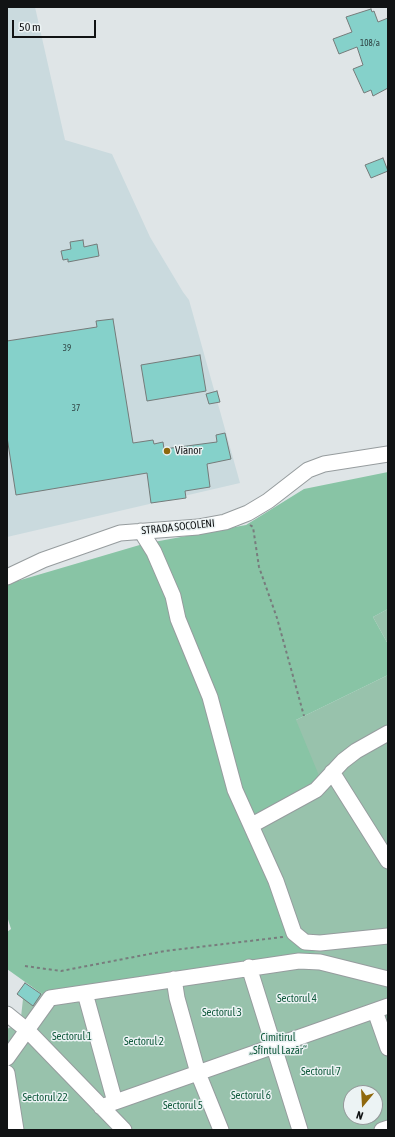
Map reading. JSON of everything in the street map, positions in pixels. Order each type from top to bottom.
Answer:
[{"type":"street","name":"STRADA SOCOLENI","points":[[7,577],[43,560],[120,533],[198,527],[237,518],[268,501],[308,470],[324,464],[388,454]]},
{"type":"street","points":[[141,531],[154,552],[173,596],[178,619],[210,697],[235,790],[276,881],[294,933],[304,942],[320,943],[388,936]]},
{"type":"street","points":[[252,825],[316,790],[332,772],[356,751],[388,733]]},
{"type":"street","points":[[332,772],[388,861]]},
{"type":"street","points":[[7,1058],[28,1031],[50,998],[249,967],[299,961],[320,962],[388,979]]},
{"type":"street","points":[[249,967],[300,1130]]},
{"type":"street","points":[[174,979],[177,998],[198,1073],[221,1130]]},
{"type":"street","points":[[85,993],[108,1104]]},
{"type":"street","points":[[108,1104],[382,1009],[388,1048]]},
{"type":"street","points":[[7,1014],[28,1031],[108,1104],[124,1130]]},
{"type":"street","points":[[7,1072],[16,1130]]},
{"type":"street","points":[[382,1130],[388,1128]]},
{"type":"path","points":[[237,518],[253,527],[259,567],[277,618],[304,716]]},
{"type":"path","points":[[25,966],[61,971],[165,952],[258,942],[282,938],[294,933]]},
{"type":"shaded area","points":[[7,7],[35,7],[65,140],[112,154],[150,237],[189,300],[240,483],[7,537]]},
{"type":"green space","points":[[388,472],[388,609],[373,617],[388,644],[388,675],[296,720],[320,778],[247,825],[291,936],[316,952],[42,994],[7,969],[7,932],[11,929],[7,916],[7,584],[143,544],[246,525],[304,489]]},
{"type":"green space","points":[[388,609],[388,644],[373,617]]},
{"type":"green space","name":"Cimitirul „Sfîntul Lazăr“","points":[[388,675],[388,1130],[9,1130],[7,1116],[7,1029],[15,1025],[21,1017],[23,999],[17,994],[25,983],[42,994],[316,951],[291,936],[247,825],[296,720]]},
{"type":"building","points":[[371,9],[372,12],[374,11],[378,22],[388,18],[388,88],[373,96],[371,90],[364,93],[353,69],[363,65],[357,47],[339,54],[333,39],[352,32],[346,17]]},
{"type":"building","points":[[383,158],[388,171],[371,178],[365,165]]},
{"type":"building","points":[[83,240],[84,247],[97,244],[99,256],[68,262],[68,259],[63,260],[61,251],[71,249],[70,242]]},
{"type":"building","points":[[113,319],[133,443],[153,440],[154,444],[163,442],[164,449],[217,442],[216,435],[225,433],[231,459],[207,464],[210,487],[185,491],[186,498],[151,503],[147,473],[16,495],[7,437],[7,341],[97,327],[96,321]]},
{"type":"building","points":[[200,355],[206,391],[147,401],[141,365]]},
{"type":"building","points":[[217,391],[220,402],[209,404],[206,394]]},
{"type":"building","points":[[25,983],[41,994],[33,1006],[17,994]]},
{"type":"place","name":"Vianor","points":[[167,451]]},
{"type":"park label","name":"Sectorul 4","points":[[297,999]]},
{"type":"park label","name":"Sectorul 3","points":[[222,1013]]},
{"type":"park label","name":"Sectorul 1","points":[[72,1037]]},
{"type":"park label","name":"Sectorul 2","points":[[144,1042]]},
{"type":"park label","name":"Sectorul 7","points":[[321,1072]]},
{"type":"park label","name":"Sectorul 6","points":[[251,1096]]},
{"type":"park label","name":"Sectorul 22","points":[[45,1098]]},
{"type":"park label","name":"Sectorul 5","points":[[183,1106]]}]
